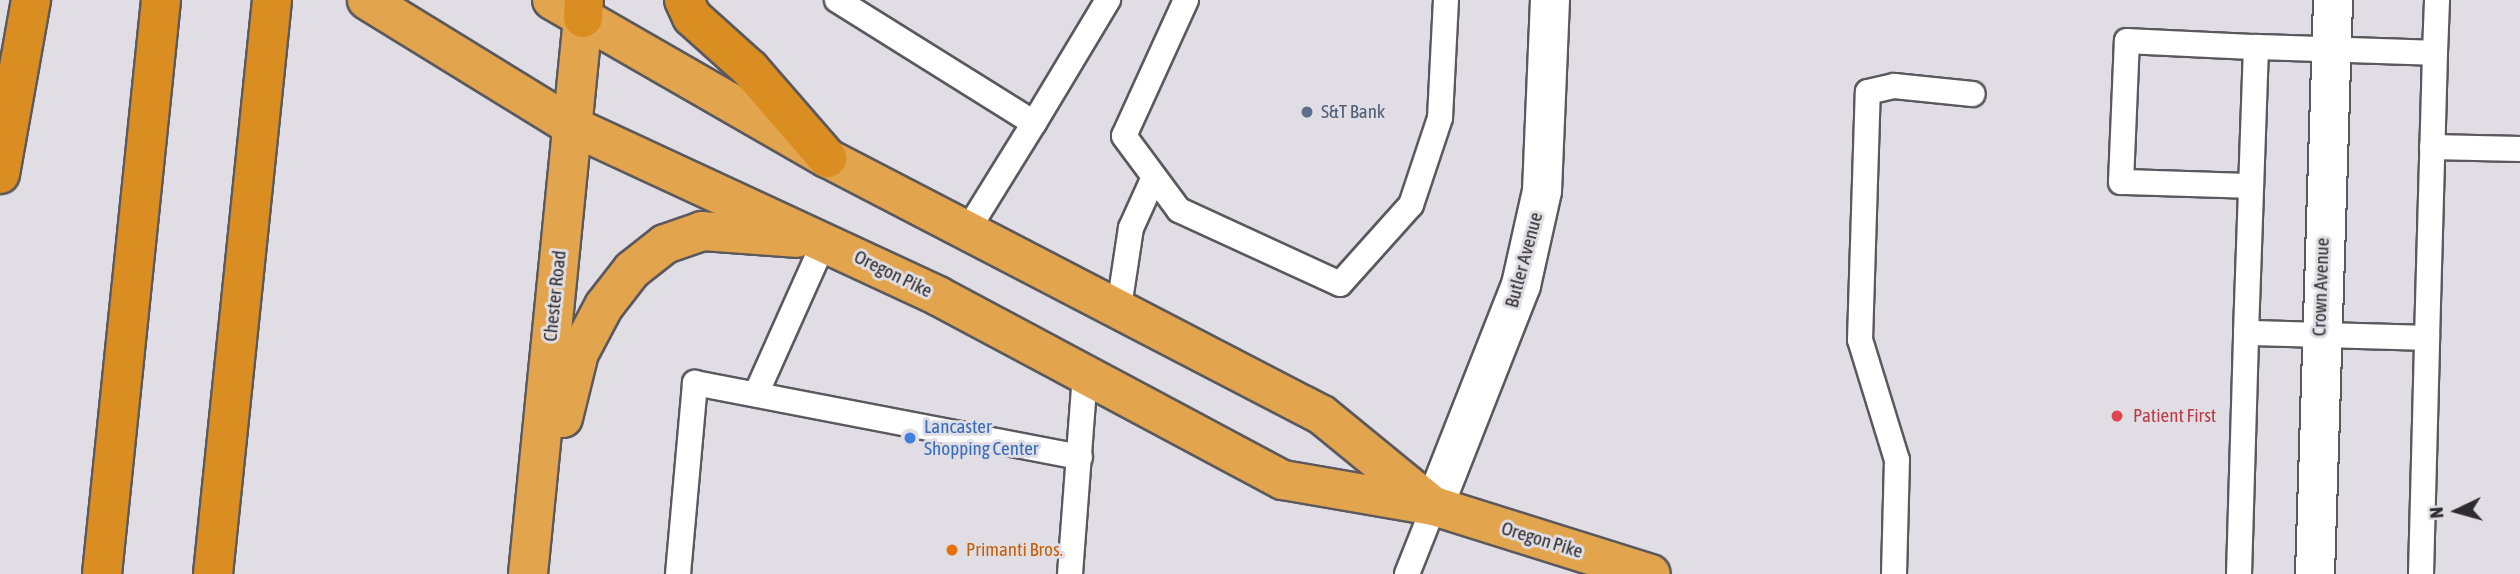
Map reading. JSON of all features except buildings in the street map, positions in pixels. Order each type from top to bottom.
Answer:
[{"type":"highway","points":[[0,174],[31,0]]},
{"type":"highway","points":[[213,574],[271,0]]},
{"type":"highway","name":"Oregon Pike","points":[[367,0],[572,126],[825,240],[1283,480],[1434,506],[1651,574]]},
{"type":"highway","points":[[684,0],[692,17],[750,69],[827,158]]},
{"type":"highway","points":[[102,574],[161,4]]},
{"type":"highway","name":"Oregon Pike","points":[[573,6],[827,158],[969,228],[1322,415],[1434,506]]},
{"type":"highway","name":"Chester Road","points":[[529,574],[572,126],[573,6]]},
{"type":"highway","points":[[529,574],[579,353],[632,270],[665,244],[702,231],[825,240]]},
{"type":"street","name":"Butler Avenue","points":[[1434,506],[1521,285],[1542,191],[1550,0]]},
{"type":"street","name":"Crown Avenue","points":[[2315,574],[2320,336],[2333,0]]},
{"type":"lane","points":[[837,0],[1034,123]]},
{"type":"lane","points":[[969,228],[1108,0]]},
{"type":"lane","points":[[1186,0],[1124,136],[1179,210],[1340,284],[1411,205],[1440,118],[1446,0]]},
{"type":"lane","points":[[2421,574],[2437,0]]},
{"type":"lane","points":[[2251,186],[2121,182],[2127,41],[2435,53]]},
{"type":"lane","points":[[2239,574],[2256,47]]},
{"type":"lane","points":[[1894,574],[1896,460],[1860,341],[1868,92],[1894,86],[1973,94]]},
{"type":"lane","points":[[2432,147],[2520,149]]},
{"type":"lane","points":[[1119,307],[1131,228],[1154,177]]},
{"type":"lane","points":[[756,394],[825,240]]},
{"type":"lane","points":[[2246,333],[2427,338]]},
{"type":"lane","points":[[1070,574],[1085,374]]},
{"type":"lane","points":[[678,574],[695,383],[1080,457]]},
{"type":"lane","points":[[1407,574],[1434,506]]},
{"type":"place","name":"S&T Bank","points":[[1307,112]]},
{"type":"place","name":"Patient First","points":[[2117,416]]},
{"type":"place","name":"Lancaster Shopping Center","points":[[910,438]]},
{"type":"place","name":"Primanti Bros.","points":[[952,550]]}]
